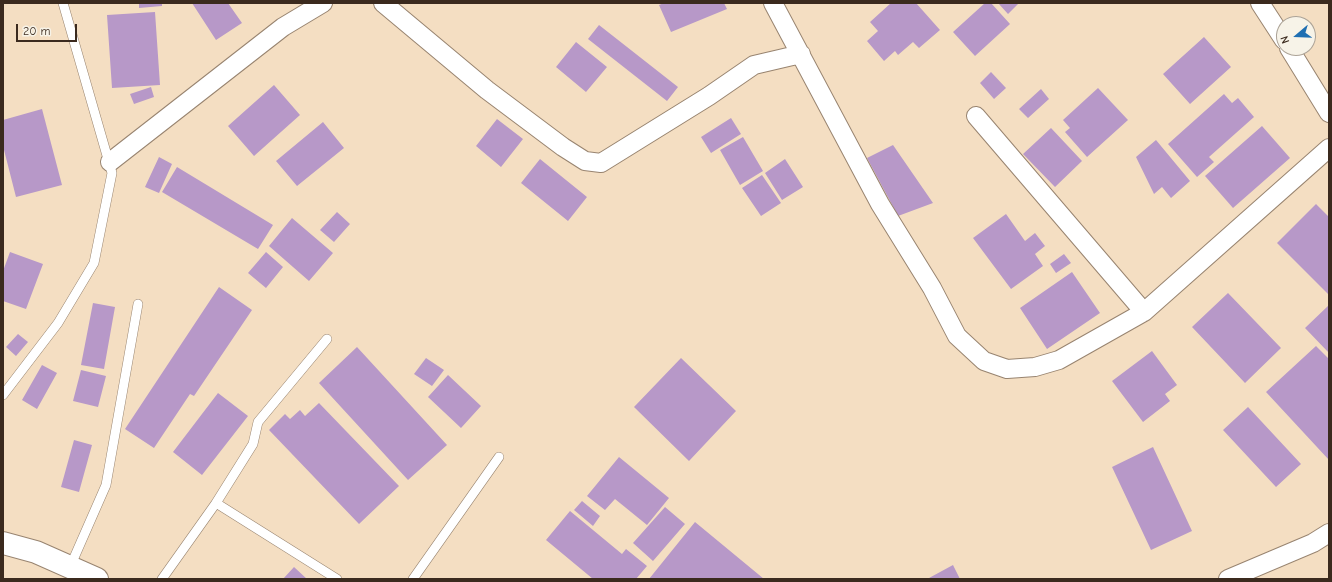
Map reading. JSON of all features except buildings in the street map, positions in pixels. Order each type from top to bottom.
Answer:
[{"type":"highway","points":[[3,543],[36,552],[97,579]]},
{"type":"street","points":[[110,162],[282,27],[323,3]]},
{"type":"street","points":[[383,3],[487,90],[563,147],[585,161],[601,163],[710,96],[754,65],[801,54]]},
{"type":"street","points":[[773,3],[880,204],[932,288],[957,336],[984,360],[1008,369],[1035,367],[1059,360],[1144,312],[1329,148]]},
{"type":"street","points":[[1260,3],[1276,28]]},
{"type":"street","points":[[1294,56],[1329,113]]},
{"type":"street","points":[[976,116],[1144,312]]},
{"type":"street","points":[[1228,579],[1313,543],[1329,533]]},
{"type":"lane","points":[[3,395],[58,322],[94,263],[112,173],[63,3]]},
{"type":"lane","points":[[70,567],[106,485],[138,304]]},
{"type":"lane","points":[[162,579],[216,503],[253,444],[258,422],[327,339]]},
{"type":"lane","points":[[413,579],[499,457]]},
{"type":"lane","points":[[216,503],[337,579]]}]
